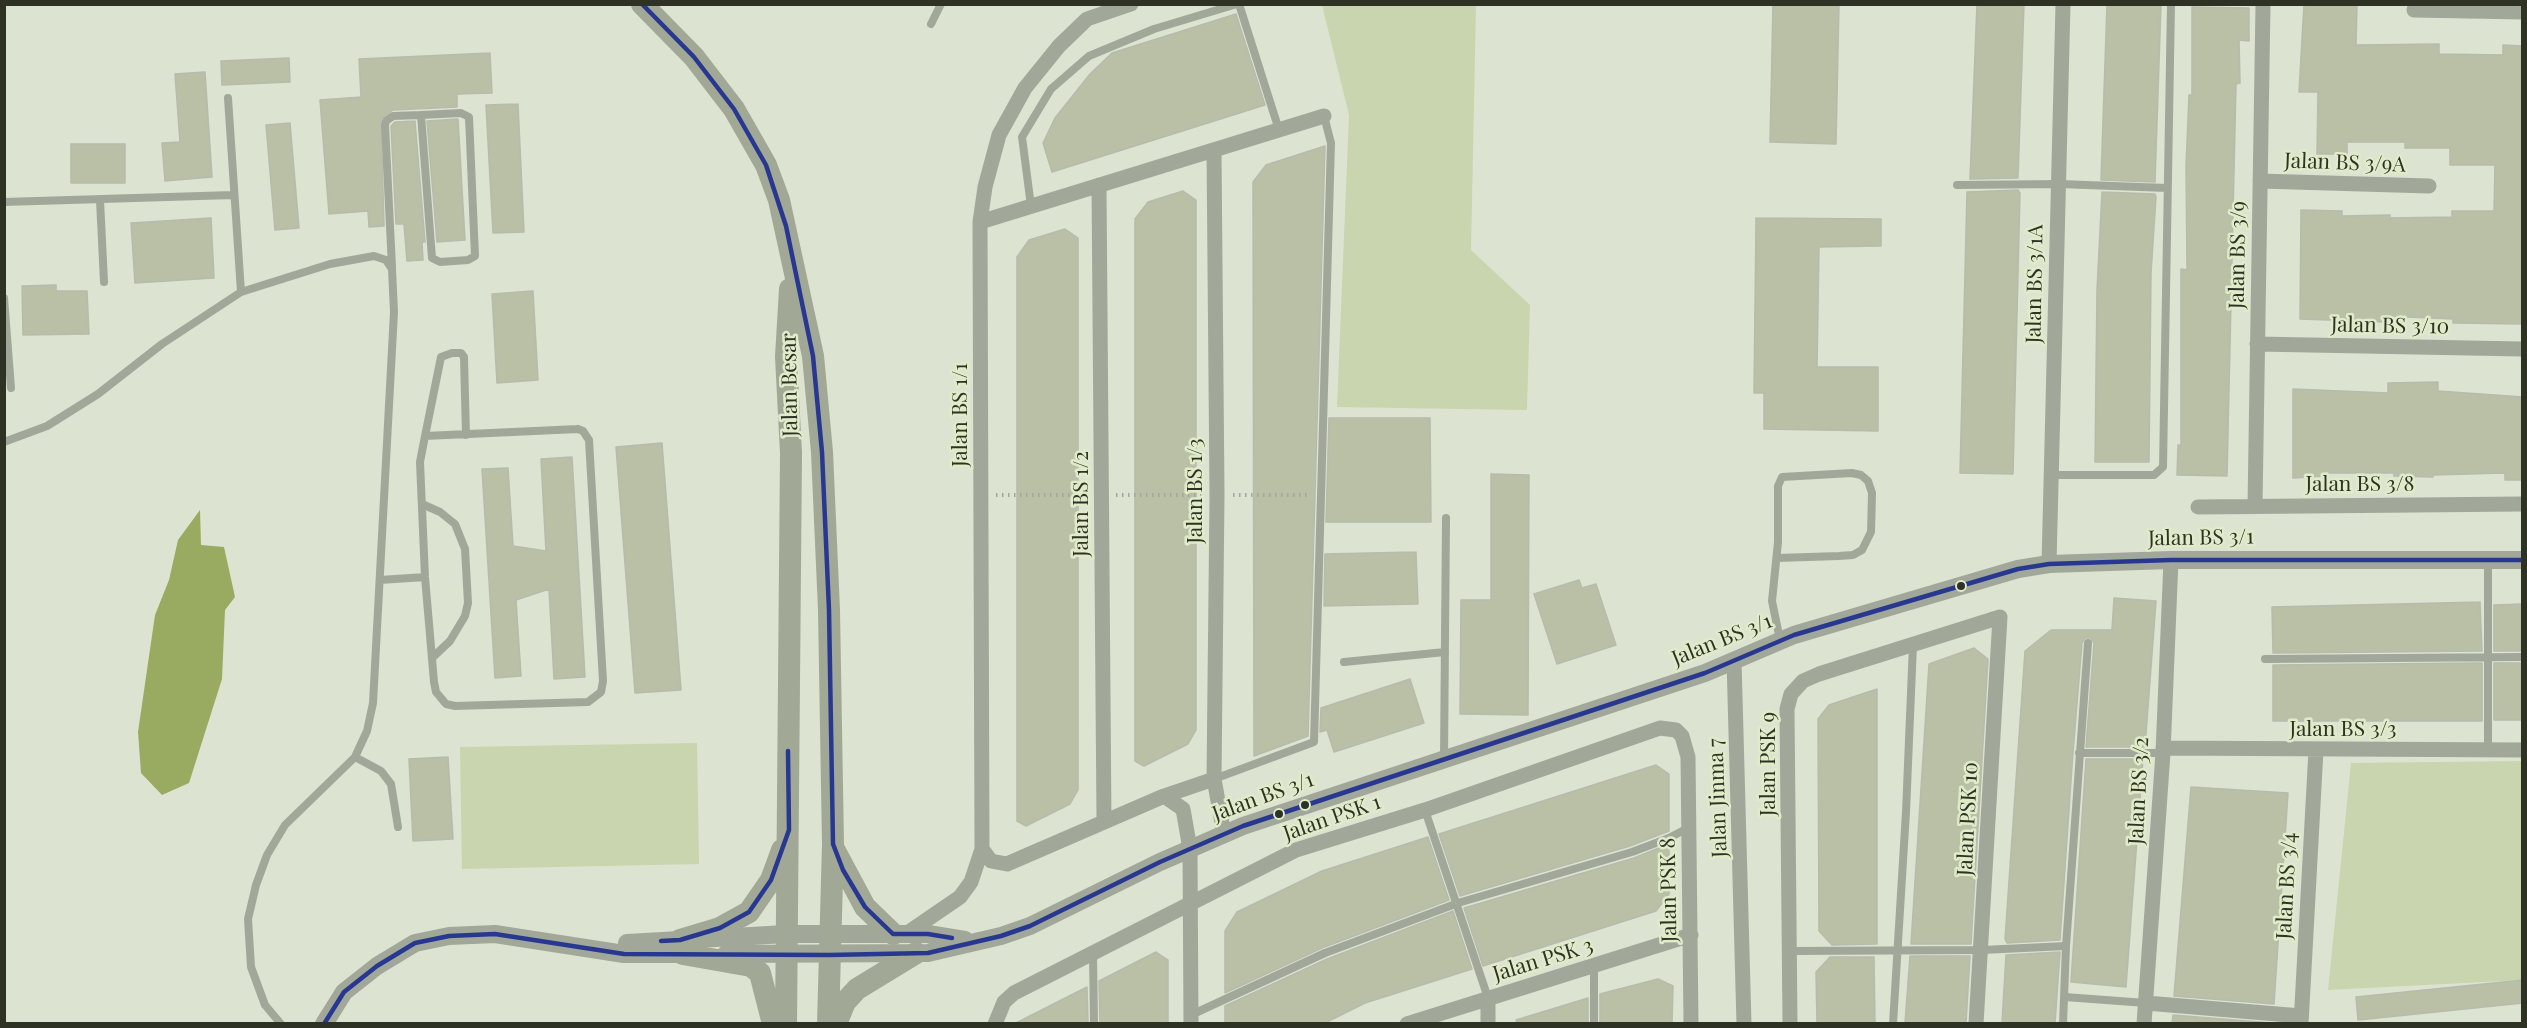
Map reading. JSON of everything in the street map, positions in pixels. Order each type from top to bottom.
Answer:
[{"type":"main road","points":[[642,4],[694,57],[734,109],[766,165],[780,200],[792,261]]},
{"type":"main road","name":"Jalan Besar","points":[[786,1023],[791,453],[786,357],[792,261]]},
{"type":"main road","name":"Jalan Besar","points":[[792,261],[813,356],[822,452],[829,610],[833,844],[828,1023]]},
{"type":"main road","points":[[682,947],[749,912],[771,880],[789,830]]},
{"type":"main road","points":[[833,844],[843,870],[865,907],[905,940],[845,1002],[836,1023]]},
{"type":"main road","points":[[682,947],[751,966],[760,973],[773,1023]]},
{"type":"street","name":"Jalan BS 1/1","points":[[905,940],[960,897],[970,882],[982,849],[980,222],[985,187],[999,135],[1025,88],[1059,46],[1087,19],[1131,4]]},
{"type":"street","name":"Jalan BS 3/1A","points":[[2049,564],[2063,4]]},
{"type":"street","name":"Jalan BS 3/9","points":[[2255,506],[2263,4]]},
{"type":"street","points":[[2414,10],[2523,12]]},
{"type":"street","points":[[980,222],[1324,116]]},
{"type":"street","name":"Jalan BS 1/3","points":[[1215,150],[1217,495],[1214,779],[1224,834]]},
{"type":"street","name":"Jalan BS 3/9A","points":[[2260,181],[2428,186]]},
{"type":"street","name":"Jalan BS 1/2","points":[[1099,185],[1104,822]]},
{"type":"street","name":"Jalan BS 3/10","points":[[2257,344],[2523,349]]},
{"type":"street","name":"Jalan BS 3/8","points":[[2198,507],[2523,504]]},
{"type":"street","name":"Jalan BS 3/1","points":[[324,1023],[345,992],[377,966],[415,944],[448,936],[495,934],[624,954],[682,947],[830,945],[905,940],[975,941],[1030,926],[1224,834],[1340,792],[1705,673],[1781,641],[1918,597],[2018,569],[2049,564],[2171,560],[2523,560]]},
{"type":"street","name":"Jalan BS 3/2","points":[[2145,1023],[2163,750],[2171,560]]},
{"type":"street","name":"Jalan PSK 9","points":[[1790,1023],[1787,709],[1791,694],[1803,681],[2000,617]]},
{"type":"street","name":"Jalan PSK 10","points":[[1976,1023],[2000,617]]},
{"type":"street","name":"Jalan Jinma 7","points":[[1734,660],[1744,1023]]},
{"type":"street","name":"Jalan PSK 1","points":[[997,1018],[1004,1002],[1014,993],[1191,906],[1296,850],[1425,810],[1652,729],[1676,730],[1682,736],[1688,757]]},
{"type":"street","name":"Jalan BS 3/3","points":[[2163,750],[2523,750]]},
{"type":"street","name":"Jalan BS 3/4","points":[[2301,1020],[2316,750]]},
{"type":"street","name":"Jalan PSK 8","points":[[1688,757],[1691,1023]]},
{"type":"street","points":[[982,849],[991,861],[1006,864],[1164,796],[1214,779]]},
{"type":"street","points":[[1164,796],[1183,809],[1190,849],[1191,1019]]},
{"type":"street","name":"Jalan PSK 3","points":[[1407,1023],[1691,935]]},
{"type":"street","name":"Jalan BS 3/1","points":[[830,945],[905,940]]},
{"type":"street","points":[[1488,998],[1488,1023]]},
{"type":"street","points":[[2146,1003],[2301,1020]]},
{"type":"lane","points":[[930,24],[941,4]]},
{"type":"lane","points":[[1031,206],[1022,137],[1052,89],[1089,56],[1154,29],[1238,4],[1280,130]]},
{"type":"lane","points":[[2051,475],[2154,475],[2161,471],[2171,4]]},
{"type":"lane","points":[[228,99],[241,292]]},
{"type":"lane","points":[[281,1023],[265,1005],[251,967],[248,920],[256,885],[267,855],[285,825],[355,757],[367,731],[373,703],[394,312],[386,121],[393,116],[461,113],[469,117],[476,251],[472,259],[440,262],[432,258],[421,115]]},
{"type":"lane","points":[[1214,779],[1314,742],[1331,143],[1324,116]]},
{"type":"lane","points":[[1957,185],[2059,184],[2167,188]]},
{"type":"lane","points":[[4,202],[233,195]]},
{"type":"lane","points":[[100,200],[104,282]]},
{"type":"lane","points":[[4,442],[47,426],[90,399],[162,344],[241,292],[330,264],[374,256],[386,260],[392,269]]},
{"type":"lane","points":[[4,298],[11,388]]},
{"type":"lane","points":[[425,436],[466,435],[578,429],[588,435],[603,681],[601,692],[588,702],[455,706],[446,704],[436,692],[425,577],[420,462],[425,436],[441,357],[452,353],[461,353],[464,357],[466,435]]},
{"type":"lane","points":[[1777,558],[1839,556],[1862,550],[1871,532],[1872,493],[1868,481],[1861,475],[1852,473],[1782,477],[1778,486],[1777,558],[1772,601],[1781,641]]},
{"type":"lane","points":[[422,504],[440,512],[455,524],[465,549],[468,603],[465,616],[450,641],[432,658]]},
{"type":"lane","points":[[1444,759],[1446,518]]},
{"type":"lane","points":[[2488,560],[2488,749]]},
{"type":"lane","points":[[380,580],[425,577]]},
{"type":"lane","points":[[2063,1023],[2066,946],[2088,643]]},
{"type":"lane","points":[[1893,1023],[1913,644]]},
{"type":"lane","points":[[1344,662],[1445,652]]},
{"type":"lane","points":[[2265,659],[2523,657]]},
{"type":"lane","points":[[2079,753],[2163,750]]},
{"type":"lane","points":[[355,757],[381,771],[391,784],[398,827]]},
{"type":"lane","points":[[1425,810],[1488,998]]},
{"type":"lane","points":[[1191,1019],[1325,953],[1458,903],[1632,852],[1669,838],[1689,827]]},
{"type":"lane","points":[[1790,951],[1982,950],[2066,946]]},
{"type":"lane","points":[[1093,954],[1094,1023]]},
{"type":"lane","points":[[1594,966],[1594,1023]]},
{"type":"lane","points":[[2065,997],[2146,1003]]},
{"type":"path","points":[[1014,495],[1082,495]]},
{"type":"path","points":[[1142,495],[1320,495]]},
{"type":"shaded area","points":[[1322,5],[1476,5],[1471,250],[1530,305],[1527,410],[1337,407],[1349,115]]},
{"type":"shaded area","points":[[200,510],[201,545],[224,547],[235,597],[225,610],[222,679],[189,783],[162,795],[141,773],[138,732],[155,615],[169,580],[178,540]]},
{"type":"shaded area","points":[[697,743],[699,864],[462,869],[460,747]]},
{"type":"shaded area","points":[[2522,761],[2522,980],[2328,990],[2351,763]]},
{"type":"building","points":[[1773,4],[1839,4],[1836,144],[1770,142]]},
{"type":"building","points":[[1977,4],[2024,4],[2018,178],[1970,179]]},
{"type":"building","points":[[2107,4],[2161,4],[2155,182],[2101,180]]},
{"type":"building","points":[[2304,4],[2357,4],[2356,45],[2439,44],[2439,54],[2503,55],[2503,45],[2523,46],[2523,324],[2453,323],[2453,319],[2385,316],[2385,322],[2300,319],[2301,210],[2342,211],[2342,216],[2390,215],[2390,218],[2452,217],[2452,211],[2494,211],[2495,165],[2450,165],[2450,148],[2405,148],[2405,142],[2347,142],[2347,154],[2317,154],[2318,92],[2299,92]]},
{"type":"building","points":[[2192,7],[2249,8],[2249,41],[2239,40],[2240,83],[2236,84],[2227,476],[2177,475],[2178,445],[2181,445],[2181,269],[2187,270],[2186,166],[2189,95],[2192,95]]},
{"type":"building","points":[[1236,14],[1265,105],[1052,172],[1043,143],[1055,118],[1090,74],[1112,53]]},
{"type":"building","points":[[490,53],[492,93],[457,94],[457,107],[393,110],[381,119],[384,226],[369,227],[368,211],[329,214],[320,100],[361,97],[359,59]]},
{"type":"building","points":[[289,58],[290,82],[222,85],[221,61]]},
{"type":"building","points":[[205,72],[212,177],[165,181],[162,143],[180,142],[175,74]]},
{"type":"building","points":[[518,104],[524,232],[493,233],[486,105]]},
{"type":"building","points":[[458,119],[465,240],[437,242],[427,121]]},
{"type":"building","points":[[415,121],[425,242],[422,242],[423,260],[407,261],[404,224],[396,224],[391,126],[395,122]]},
{"type":"building","points":[[290,123],[299,228],[275,230],[266,125]]},
{"type":"building","points":[[71,144],[125,144],[125,183],[71,183]]},
{"type":"building","points":[[1325,146],[1308,736],[1254,756],[1253,182],[1266,165]]},
{"type":"building","points":[[2018,190],[2020,193],[2013,474],[1960,473],[1967,192]]},
{"type":"building","points":[[1183,191],[1196,200],[1196,730],[1188,744],[1144,766],[1135,761],[1135,219],[1148,202]]},
{"type":"building","points":[[2102,192],[2155,194],[2156,197],[2151,273],[2149,462],[2095,462],[2097,290]]},
{"type":"building","points":[[211,218],[214,278],[135,283],[131,223]]},
{"type":"building","points":[[1756,218],[1881,219],[1881,246],[1819,247],[1817,367],[1878,367],[1878,431],[1764,429],[1764,393],[1754,393]]},
{"type":"building","points":[[1065,229],[1078,238],[1078,790],[1070,804],[1026,826],[1017,821],[1017,257],[1029,240]]},
{"type":"building","points":[[56,285],[56,291],[87,291],[89,334],[23,335],[22,286]]},
{"type":"building","points":[[533,291],[538,380],[497,383],[492,294]]},
{"type":"building","points":[[2438,382],[2438,391],[2523,397],[2523,480],[2505,480],[2505,473],[2433,475],[2433,477],[2394,476],[2394,473],[2327,473],[2328,476],[2293,478],[2293,389],[2388,393],[2388,383]]},
{"type":"building","points":[[1329,418],[1430,418],[1431,522],[1326,522]]},
{"type":"building","points":[[662,443],[681,690],[635,693],[616,447]]},
{"type":"building","points":[[572,457],[585,677],[554,679],[549,589],[516,600],[521,676],[495,678],[482,469],[508,468],[513,546],[546,551],[541,459]]},
{"type":"building","points":[[1491,474],[1529,475],[1528,715],[1460,714],[1461,600],[1491,600]]},
{"type":"building","points":[[1416,552],[1418,604],[1324,606],[1325,554]]},
{"type":"building","points":[[1579,580],[1582,588],[1596,584],[1616,645],[1557,664],[1534,594]]},
{"type":"building","points":[[2114,598],[2156,601],[2145,747],[2086,747],[2094,643],[2091,638],[2085,638],[2082,643],[2060,940],[2007,943],[2005,939],[2025,651],[2051,630],[2112,630]]},
{"type":"building","points":[[2480,602],[2482,651],[2273,653],[2272,607]]},
{"type":"building","points":[[2523,604],[2523,651],[2494,651],[2494,605]]},
{"type":"building","points":[[1974,648],[1988,659],[1971,944],[1911,944],[1929,664]]},
{"type":"building","points":[[2482,663],[2482,721],[2273,721],[2273,665]]},
{"type":"building","points":[[2494,663],[2523,663],[2523,720],[2494,720]]},
{"type":"building","points":[[1410,679],[1424,723],[1334,752],[1327,730],[1320,732],[1321,708]]},
{"type":"building","points":[[1877,689],[1877,944],[1832,945],[1819,931],[1818,719],[1829,705]]},
{"type":"building","points":[[448,757],[453,839],[413,841],[409,759]]},
{"type":"building","points":[[2086,759],[2143,759],[2126,987],[2071,982]]},
{"type":"building","points":[[1656,765],[1669,774],[1669,831],[1630,846],[1460,896],[1439,834]]},
{"type":"building","points":[[2191,787],[2288,793],[2274,1004],[2174,996]]},
{"type":"building","points":[[1428,837],[1449,900],[1322,948],[1225,993],[1225,931],[1237,912],[1322,871]]},
{"type":"building","points":[[1669,844],[1669,894],[1656,911],[1483,966],[1464,908],[1634,858]]},
{"type":"building","points":[[1453,911],[1472,969],[1365,1003],[1325,1023],[1225,1023],[1225,1006],[1327,959]]},
{"type":"building","points":[[1156,952],[1168,960],[1168,1023],[1100,1023],[1099,981]]},
{"type":"building","points":[[2060,952],[2055,1023],[2002,1023],[2006,955]]},
{"type":"building","points":[[1910,956],[1970,956],[1966,1023],[1905,1023]]},
{"type":"building","points":[[1830,957],[1874,957],[1875,1023],[1817,1023],[1816,972]]},
{"type":"building","points":[[1658,979],[1673,986],[1672,1023],[1600,1023],[1600,994]]},
{"type":"building","points":[[2523,980],[2523,1003],[2358,1020],[2356,997]]},
{"type":"building","points":[[1087,987],[1088,1023],[1016,1023]]},
{"type":"building","points":[[1588,998],[1588,1023],[1517,1023],[1516,1020]]},
{"type":"building","points":[[2173,1015],[2272,1023],[2172,1023]]},
{"type":"transit line","points":[[642,4],[694,57],[734,109],[766,165],[786,226],[813,356],[822,452],[829,610],[833,844],[843,870],[865,907],[893,934],[928,934],[952,938]]},
{"type":"transit line","points":[[324,1024],[344,992],[377,966],[415,943],[449,936],[495,934],[624,954],[829,955],[928,953],[1001,936],[1030,926],[1160,862],[1243,826],[1705,673],[1794,635],[2018,569],[2049,564],[2171,560],[2522,560]]},
{"type":"transit line","points":[[661,941],[680,940],[720,928],[749,912],[771,880],[789,830],[788,751]]}]
